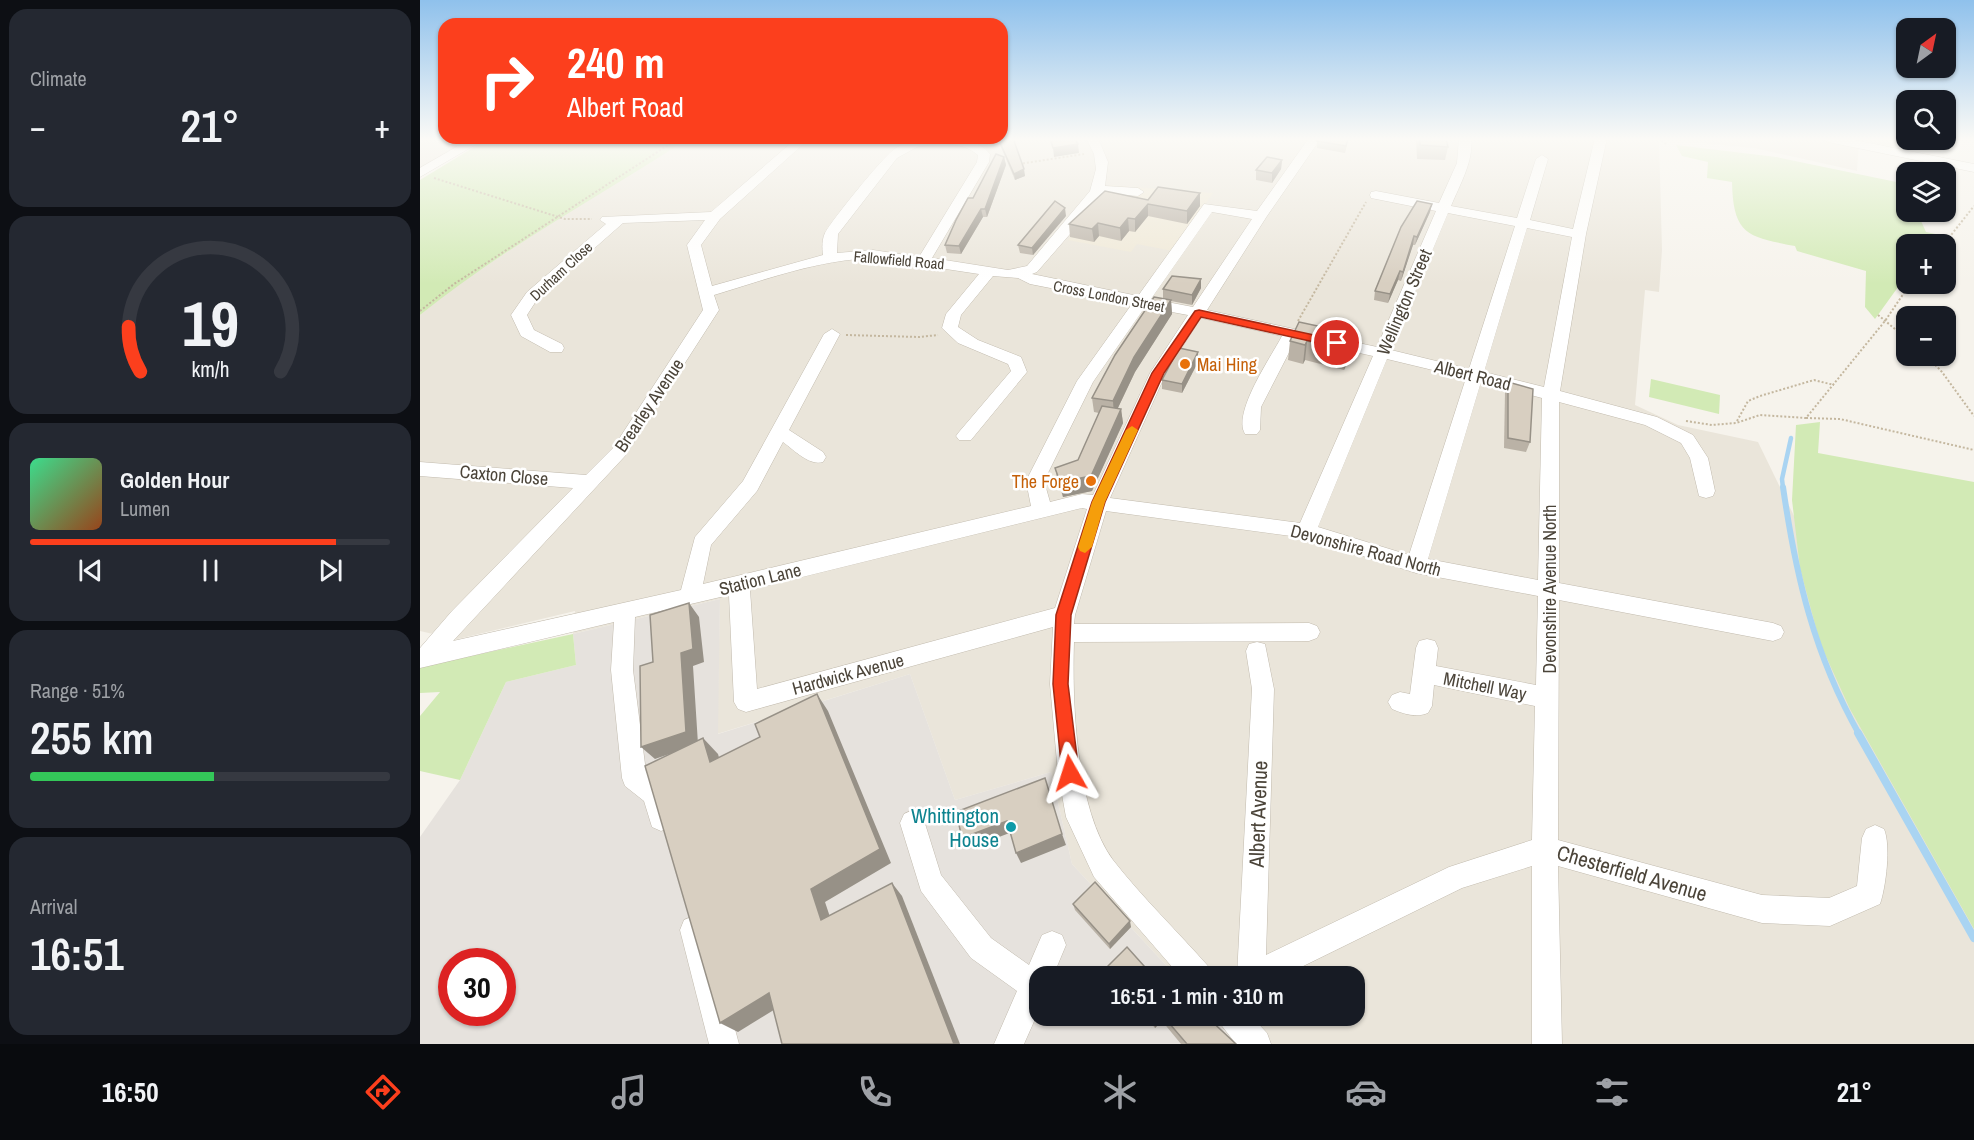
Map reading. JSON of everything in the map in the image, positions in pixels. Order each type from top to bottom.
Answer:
[{"type":"street","name":"Brearley Avenue","points":[[423,657],[619,452],[711,310],[694,245],[715,216],[748,187]]},
{"type":"street","points":[[831,258],[829,247],[831,234],[868,187]]},
{"type":"street","points":[[924,260],[969,187]]},
{"type":"street","points":[[1189,966],[1103,868],[1079,817],[1070,773],[1060,684],[1063,624],[1099,502],[1158,373],[1281,187]]},
{"type":"street","name":"Wellington Street","points":[[1306,531],[1453,187]]},
{"type":"street","points":[[1416,565],[1533,187]]},
{"type":"street","name":"Devonshire Avenue North","points":[[1547,1044],[1545,849],[1551,394],[1579,234],[1590,187]]},
{"type":"street","points":[[1021,273],[1032,269],[1038,263],[1092,200],[1098,189],[1138,192]]},
{"type":"street","points":[[1376,195],[1579,234]]},
{"type":"street","points":[[1042,510],[1035,481],[1085,381],[1209,207],[1260,216]]},
{"type":"street","points":[[613,220],[715,216]]},
{"type":"street","name":"Durham Close","points":[[556,348],[527,333],[519,315],[532,295],[613,220]]},
{"type":"street","name":"Fallowfield Road","points":[[708,292],[848,255],[873,254],[1008,274],[1021,273]]},
{"type":"street","points":[[965,436],[1019,372],[1015,361],[974,346],[950,328],[954,314],[989,271]]},
{"type":"street","name":"Cross London Street","points":[[1021,273],[1030,280],[1122,300],[1199,313]]},
{"type":"street","name":"Albert Road","points":[[1199,313],[1475,375],[1651,422],[1687,440],[1699,458],[1706,491]]},
{"type":"street","points":[[1251,430],[1252,407],[1292,333]]},
{"type":"street","points":[[690,596],[702,542],[750,486],[832,334]]},
{"type":"street","points":[[780,432],[817,457]]},
{"type":"street","name":"Caxton Close","points":[[420,469],[588,482]]},
{"type":"street","name":"Station Lane","points":[[423,657],[739,585],[1042,510],[1082,501],[1099,502]]},
{"type":"street","name":"Devonshire Road North","points":[[1099,502],[1306,531],[1416,565],[1773,632]]},
{"type":"street","name":"Hardwick Avenue","points":[[739,585],[746,702],[1063,624]]},
{"type":"street","points":[[625,610],[622,670],[634,778],[654,794],[667,839]]},
{"type":"street","points":[[1063,624],[1309,632]]},
{"type":"street","points":[[1400,702],[1420,706],[1427,648]]},
{"type":"street","name":"Albert Avenue","points":[[1252,966],[1263,689],[1257,651]]},
{"type":"street","name":"Mitchell Way","points":[[1423,673],[1548,698]]},
{"type":"street","points":[[913,823],[930,882],[981,948],[1029,982]]},
{"type":"street","name":"Chesterfield Avenue","points":[[1273,966],[1458,876],[1545,849],[1762,909],[1830,912],[1870,894],[1875,838]]},
{"type":"street","points":[[687,906],[724,1044]]},
{"type":"street","points":[[1043,966],[1052,945]]},
{"type":"street","points":[[1009,1044],[1029,998]]},
{"type":"street","points":[[1241,1026],[1256,1044]]},
{"type":"path","points":[[465,187],[565,219],[613,220]]},
{"type":"path","points":[[420,311],[454,284],[602,187]]},
{"type":"path","points":[[1292,333],[1314,290],[1340,250],[1360,210],[1367,200],[1376,195]]},
{"type":"path","points":[[1952,234],[1974,206]]},
{"type":"path","points":[[1806,418],[1885,321],[1903,294]]},
{"type":"path","points":[[1878,315],[1896,330]]},
{"type":"path","points":[[832,334],[919,337],[955,333]]},
{"type":"path","points":[[1936,366],[1974,416]]},
{"type":"path","points":[[1736,423],[1748,401],[1760,396],[1814,380],[1834,385]]},
{"type":"path","points":[[1651,422],[1672,418],[1712,425],[1736,423],[1760,415],[1839,419],[1974,450]]},
{"type":"shaded area","points":[[609,187],[1660,187],[1662,250],[1659,292],[1645,290],[1635,405],[1678,425],[1758,442],[1974,886],[1974,1044],[1237,1044],[1220,1026],[1365,1026],[1365,966],[1167,966],[1072,864],[1051,772],[955,800],[910,674],[717,734],[720,599],[573,634],[575,611],[420,648],[433,634],[420,631],[420,315],[456,286]]},
{"type":"shaded area","points":[[1108,187],[1213,193],[1173,251],[1137,244],[1131,252],[1068,240],[1101,201]]},
{"type":"shaded area","points":[[720,599],[718,734],[910,674],[955,800],[1051,772],[1072,864],[1167,966],[1029,966],[1029,1026],[1220,1026],[1237,1044],[420,1044],[420,837],[460,780],[506,682],[576,665],[573,634]]},
{"type":"green space","points":[[420,187],[612,187],[485,267],[420,315]]},
{"type":"green space","points":[[1732,187],[1896,187],[1896,222],[1922,222],[1926,232],[1936,234],[1896,234],[1896,290],[1875,319],[1865,307],[1866,271],[1797,251],[1795,246],[1755,236],[1740,223],[1736,213]]},
{"type":"green space","points":[[1651,379],[1720,395],[1719,414],[1649,397]]},
{"type":"green space","points":[[1820,422],[1818,453],[1974,482],[1974,929],[1850,709],[1820,643],[1800,568],[1792,500],[1796,425]]},
{"type":"green space","points":[[573,634],[576,665],[506,682],[460,780],[420,771],[420,716],[440,692],[420,693],[420,667]]},
{"type":"building","points":[[979,187],[993,187],[985,209],[981,209],[959,246],[945,245],[968,198],[973,198]]},
{"type":"building","points":[[1158,187],[1200,193],[1187,211],[1148,204],[1135,219],[1128,218],[1120,228],[1098,223],[1092,229],[1069,224],[1105,191],[1148,200]]},
{"type":"building","points":[[1055,201],[1065,208],[1032,248],[1018,245]]},
{"type":"building","points":[[1417,201],[1432,204],[1417,237],[1414,236],[1403,272],[1400,271],[1390,294],[1375,291],[1401,227]]},
{"type":"building","points":[[1172,276],[1201,279],[1192,295],[1163,289]]},
{"type":"building","points":[[1154,297],[1171,300],[1134,357],[1113,401],[1092,398],[1115,355]]},
{"type":"building","points":[[1299,322],[1355,334],[1347,351],[1307,341],[1305,345],[1290,341]]},
{"type":"building","points":[[1179,348],[1198,352],[1182,384],[1162,380]]},
{"type":"building","points":[[1508,382],[1533,389],[1530,442],[1508,438]]},
{"type":"building","points":[[1102,406],[1121,409],[1091,476],[1060,482],[1055,468],[1078,460]]},
{"type":"building","points":[[689,603],[693,649],[681,653],[686,732],[641,747],[640,666],[653,662],[650,615]]},
{"type":"building","points":[[817,694],[880,849],[811,889],[821,920],[892,883],[954,1044],[782,1044],[769,993],[720,1023],[645,766],[703,738],[710,762],[760,737],[755,724]]},
{"type":"building","name":"Whittington House","points":[[1045,778],[1062,834],[1016,853],[1007,821],[962,838],[956,812]]},
{"type":"building","points":[[1095,882],[1130,921],[1109,944],[1073,904]]},
{"type":"building","points":[[1127,947],[1144,966],[1108,966]]},
{"type":"building","points":[[1172,1026],[1217,1026],[1236,1044],[1187,1044]]},
{"type":"waterway","points":[[1783,488],[1782,479],[1791,438]]},
{"type":"waterway","points":[[1783,487],[1794,552],[1809,614],[1830,674],[1859,734]]},
{"type":"waterway","points":[[1858,733],[1974,938]]},
{"type":"slow traffic","points":[[1085,547],[1099,502],[1132,430]]},
{"type":"place","name":"Mai Hing","points":[[1185,364]]},
{"type":"place","name":"The Forge","points":[[1091,481]]},
{"type":"place","name":"Whittington House","points":[[1011,827]]},
{"type":"route","points":[[1070,773],[1060,684],[1064,615],[1099,502],[1158,373],[1199,313],[1337,343]]}]
